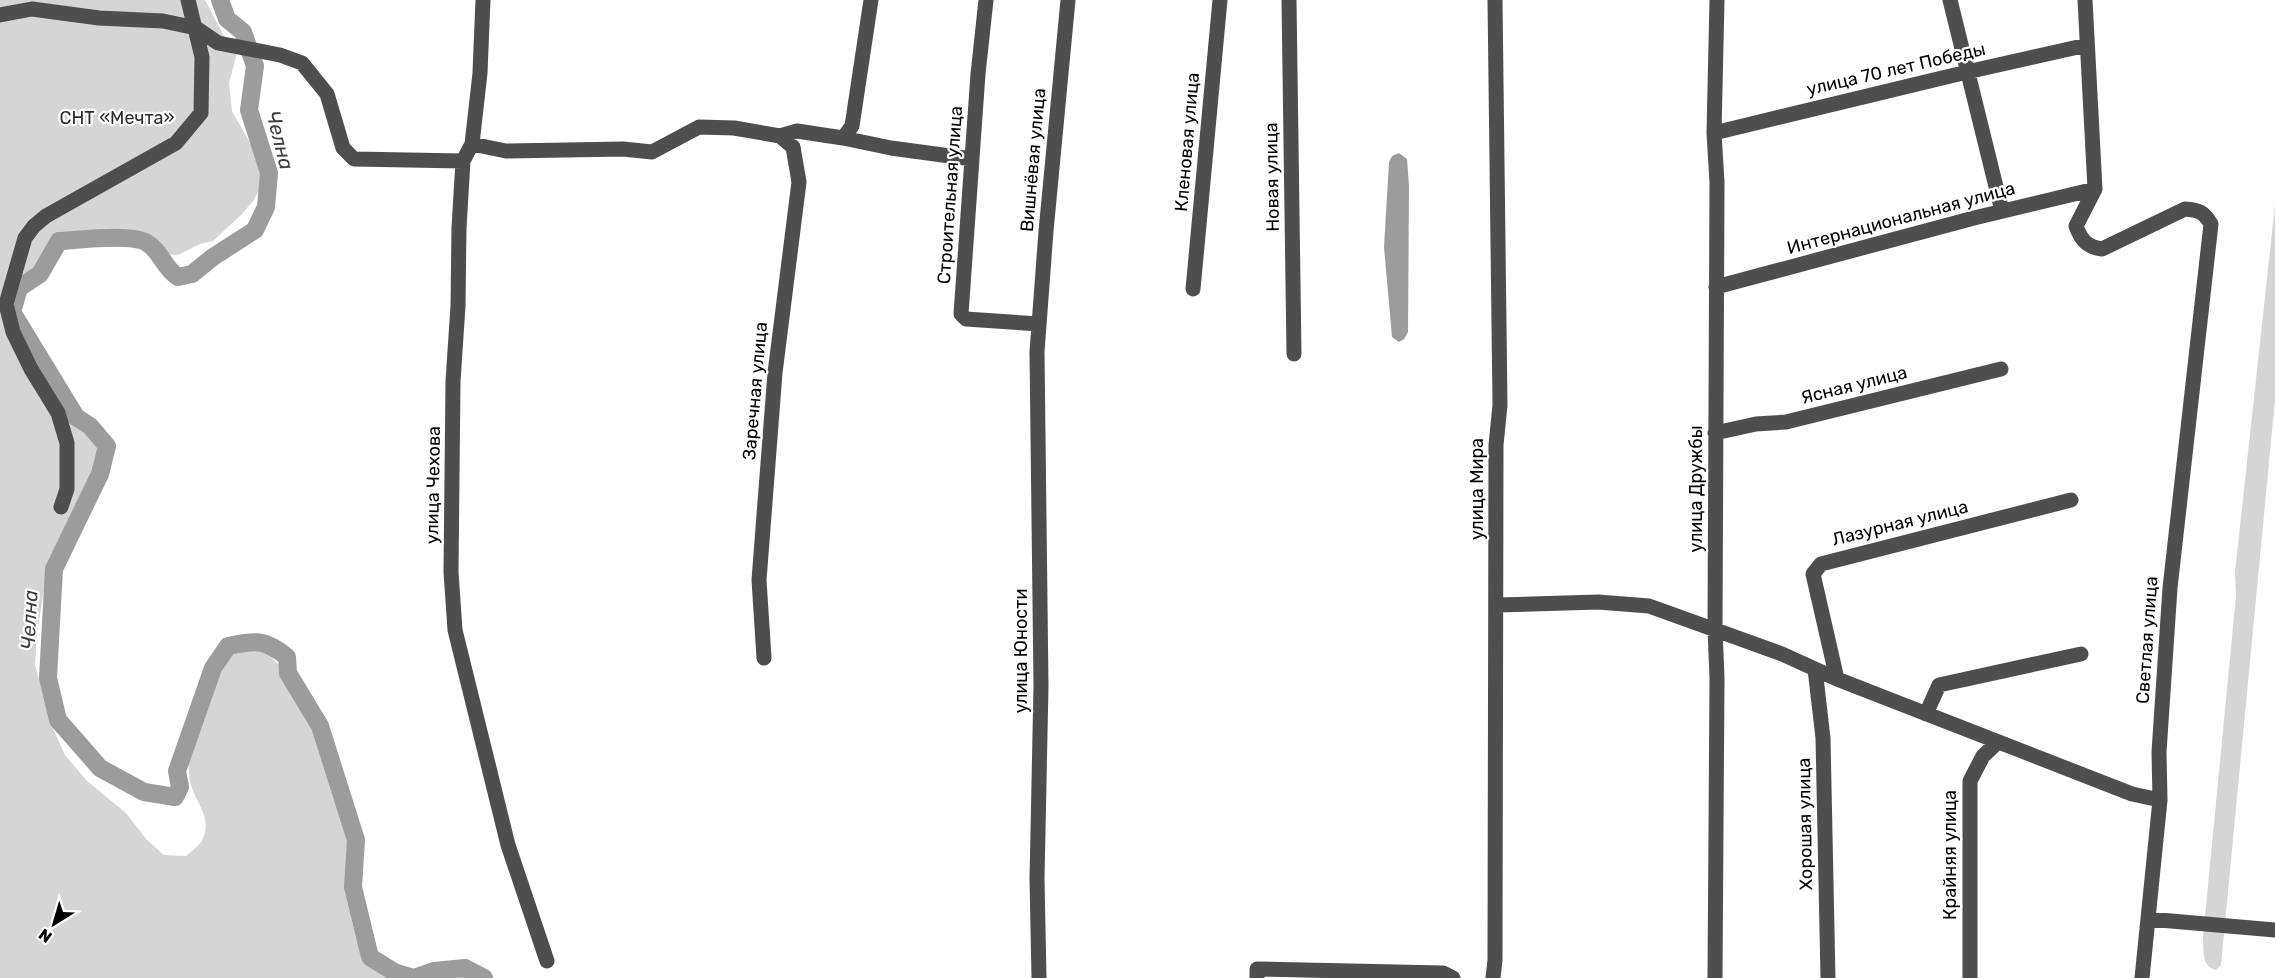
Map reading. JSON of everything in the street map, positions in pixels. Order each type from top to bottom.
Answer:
[{"type":"street","points":[[60,507],[67,489],[67,443],[58,413],[31,369],[13,332],[6,304],[21,249],[25,238],[34,226],[46,216],[176,143],[201,112],[202,57],[188,0]]},
{"type":"street","name":"улица Чехова","points":[[483,0],[480,73],[472,144],[463,162],[453,381],[451,572],[456,630],[508,845],[547,961]]},
{"type":"street","points":[[843,138],[852,126],[871,0]]},
{"type":"street","name":"Строительная улица","points":[[986,0],[972,159],[963,317],[1039,324]]},
{"type":"street","name":"Вишнёвая улица","points":[[1039,324],[1068,0]]},
{"type":"street","name":"Кленовая улица","points":[[1192,289],[1220,0]]},
{"type":"street","name":"Новая улица","points":[[1289,0],[1294,354]]},
{"type":"street","name":"улица Мира","points":[[1493,978],[1495,960],[1497,605],[1496,445],[1500,393],[1495,0]]},
{"type":"street","name":"улица Дружбы","points":[[1715,978],[1717,678],[1714,629],[1717,463],[1715,433],[1717,182],[1714,133],[1717,0]]},
{"type":"street","points":[[1950,0],[2002,211]]},
{"type":"street","points":[[2085,0],[2095,189]]},
{"type":"street","points":[[0,15],[32,9],[99,18],[163,21],[196,28],[218,42],[280,55],[302,63],[327,94],[343,148],[354,159],[463,162]]},
{"type":"street","name":"улица 70 лет Победы","points":[[1714,133],[2087,45]]},
{"type":"street","points":[[472,144],[506,151],[623,149],[652,152],[699,127],[734,129],[780,136],[797,131],[891,148],[972,159]]},
{"type":"street","name":"Заречная улица","points":[[764,658],[759,580],[775,373],[799,182],[793,147],[780,136]]},
{"type":"street","name":"Интернациональная улица","points":[[1716,286],[2095,189]]},
{"type":"street","name":"Светлая улица","points":[[2095,189],[2076,225],[2080,238],[2090,247],[2102,249],[2185,209],[2198,210],[2206,215],[2211,225],[2170,588],[2159,752],[2160,800],[2142,978]]},
{"type":"street","name":"улица Юности","points":[[1039,324],[1037,352],[1041,686],[1036,879],[1039,978]]},
{"type":"street","name":"Ясная улица","points":[[1715,433],[1756,424],[1786,422],[2001,369]]},
{"type":"street","name":"Лазурная улица","points":[[1837,679],[1813,574],[1821,564],[2071,500]]},
{"type":"street","points":[[1497,605],[1598,602],[1649,606],[1714,629],[2132,794],[2160,800]]},
{"type":"street","points":[[1926,714],[1939,685],[2080,654]]},
{"type":"street","name":"Хорошая улица","points":[[1815,669],[1823,738],[1828,978]]},
{"type":"street","name":"Крайняя улица","points":[[1970,978],[1970,781],[1983,756],[1998,742]]},
{"type":"street","points":[[2256,928],[2275,917]]},
{"type":"street","points":[[2148,919],[2275,930]]},
{"type":"street","points":[[2256,928],[2275,940]]},
{"type":"street","points":[[1257,973],[1443,974],[1453,978]]},
{"type":"green space","name":"СНТ «Мечта»","points":[[0,0],[205,0],[224,36],[231,42],[237,53],[229,83],[232,111],[250,143],[262,173],[261,186],[254,200],[213,241],[200,244],[178,255],[153,253],[131,241],[93,239],[66,245],[40,260],[21,287],[17,301],[19,319],[104,450],[104,462],[96,483],[49,558],[37,634],[35,665],[54,731],[65,755],[87,781],[126,813],[147,840],[164,855],[186,856],[201,842],[206,828],[204,815],[192,788],[189,772],[189,731],[194,704],[220,650],[235,641],[252,643],[267,653],[285,673],[315,723],[327,751],[348,838],[353,927],[361,945],[377,958],[408,972],[413,973],[457,963],[469,967],[485,978],[0,978]]},
{"type":"green space","points":[[2275,205],[2275,400],[2221,965],[2216,970],[2211,968],[2206,961],[2203,937],[2236,596],[2235,572]]},
{"type":"shaded area","points":[[1399,153],[1407,159],[1409,186],[1408,332],[1399,342],[1392,337],[1384,247],[1389,162],[1392,156]]},
{"type":"waterway","name":"Челна","points":[[220,0],[227,19],[243,32],[255,66],[249,110],[269,173],[266,207],[255,230],[213,257],[192,274],[178,277],[152,246],[140,240],[118,238],[59,241],[40,274],[19,288],[12,312],[76,417],[90,426],[107,446],[100,474],[54,569],[48,678],[58,720],[100,768],[144,792],[175,797],[180,787],[177,771],[213,668],[228,646],[259,642],[272,647],[287,657],[288,673],[320,726],[356,840],[353,887],[370,957],[394,972],[414,978],[434,971],[465,968],[484,978]]}]
